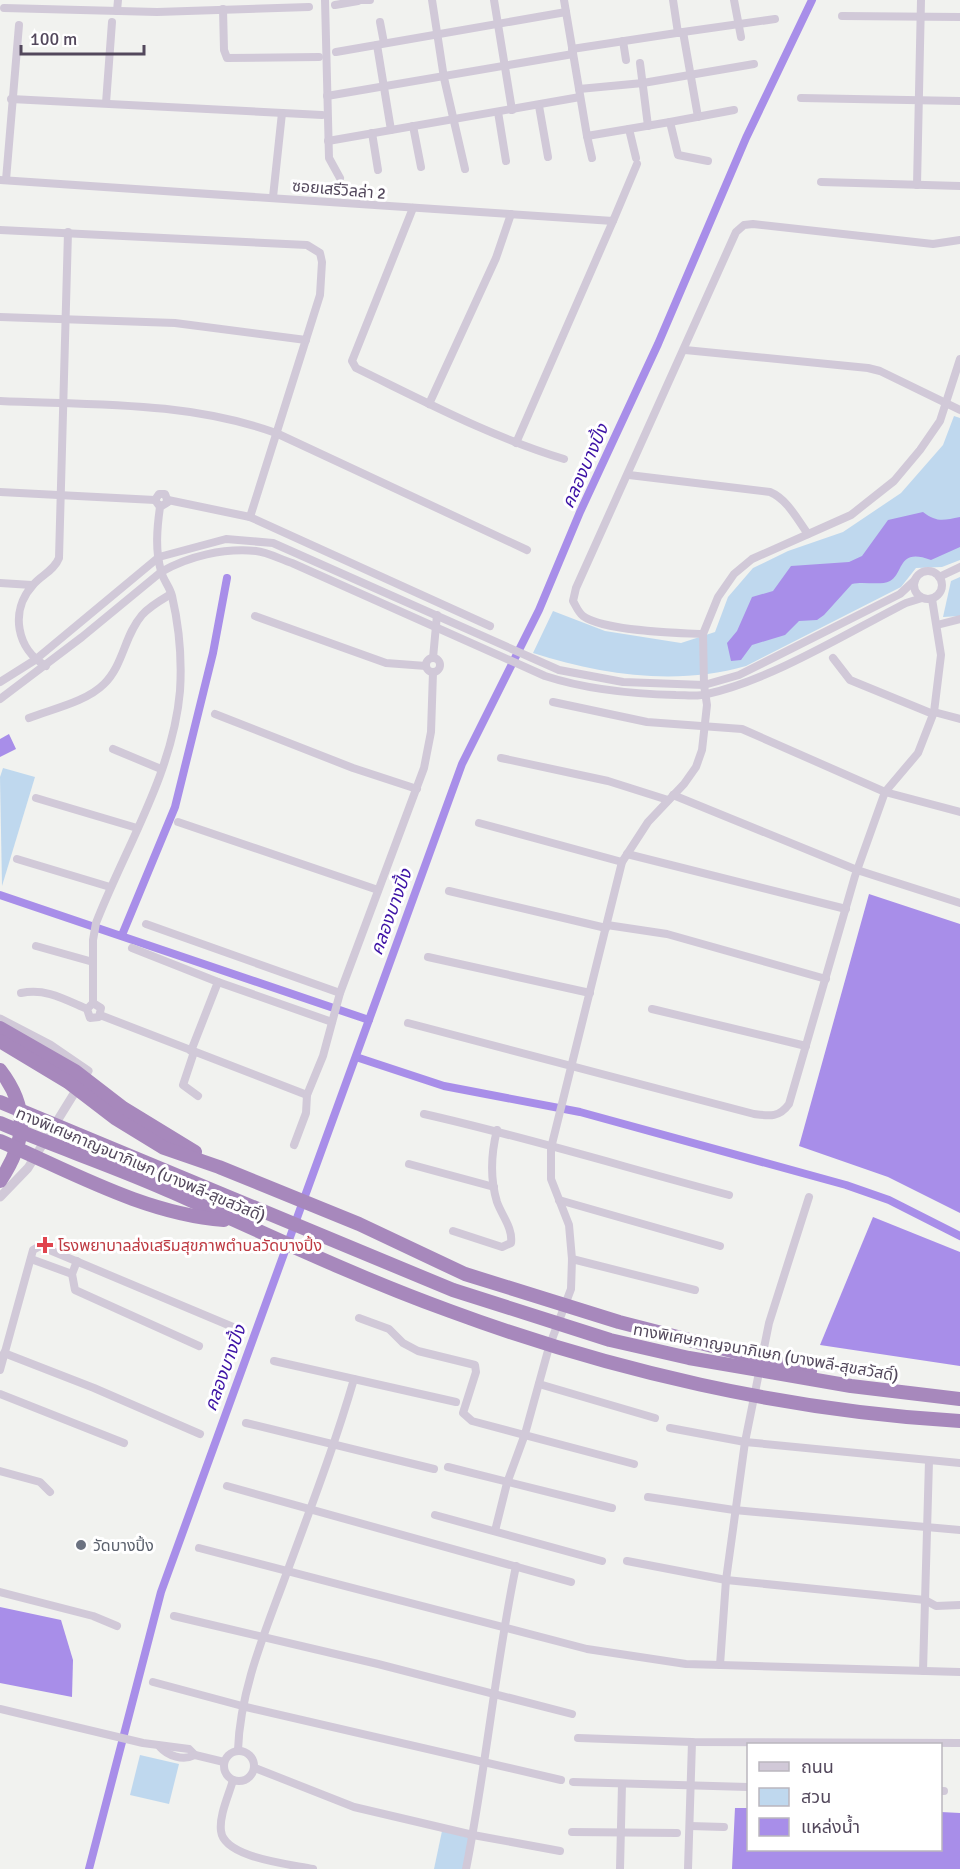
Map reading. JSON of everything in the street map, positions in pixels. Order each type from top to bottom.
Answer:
[{"type":"highway","points":[[0,1028],[37,1047],[75,1071],[123,1108],[219,1167]]},
{"type":"highway","points":[[0,1041],[68,1082],[154,1143],[359,1224],[465,1274],[619,1322],[763,1358],[830,1377],[851,1386]]},
{"type":"highway","points":[[0,1070],[19,1100],[22,1122],[20,1142],[11,1165],[0,1181]]},
{"type":"highway","name":"ทางพิเศษกาญจนาภิเษก (บางพลี-สุขสวัสดิ์)","points":[[0,1102],[453,1290],[610,1340],[689,1358],[851,1386],[960,1399]]},
{"type":"highway","name":"ทางพิเศษกาญจนาภิเษก (บางพลี-สุขสวัสดิ์)","points":[[0,1123],[173,1192],[232,1220],[449,1311],[602,1359],[748,1394],[849,1410],[960,1421]]},
{"type":"highway","points":[[0,1141],[97,1184],[170,1211],[198,1218],[232,1220]]},
{"type":"street","points":[[117,11],[118,0]]},
{"type":"street","points":[[325,0],[329,162],[340,178]]},
{"type":"street","points":[[335,5],[370,0]]},
{"type":"street","points":[[432,0],[444,78],[465,169]]},
{"type":"street","points":[[494,0],[512,110]]},
{"type":"street","points":[[564,0],[592,158]]},
{"type":"street","points":[[673,0],[698,117]]},
{"type":"street","points":[[734,0],[741,37]]},
{"type":"street","points":[[917,185],[921,0]]},
{"type":"street","points":[[4,8],[117,11],[309,7]]},
{"type":"street","points":[[223,9],[224,50],[227,58],[319,57]]},
{"type":"street","points":[[336,52],[566,12]]},
{"type":"street","points":[[842,16],[960,17]]},
{"type":"street","points":[[327,96],[506,67],[623,41],[738,22],[776,19]]},
{"type":"street","points":[[106,103],[112,22]]},
{"type":"street","points":[[380,22],[384,87],[391,130]]},
{"type":"street","points":[[3,180],[19,25]]},
{"type":"street","points":[[623,41],[626,60]]},
{"type":"street","points":[[640,63],[648,126]]},
{"type":"street","points":[[328,141],[539,106],[579,93],[754,64]]},
{"type":"street","points":[[801,98],[960,101]]},
{"type":"street","points":[[11,99],[322,115]]},
{"type":"street","points":[[539,106],[548,157]]},
{"type":"street","points":[[587,136],[734,110]]},
{"type":"street","points":[[498,112],[506,161]]},
{"type":"street","points":[[273,197],[282,113]]},
{"type":"street","points":[[670,122],[678,155],[708,161]]},
{"type":"street","points":[[412,126],[421,167]]},
{"type":"street","points":[[516,443],[613,222],[637,161],[629,129]]},
{"type":"street","points":[[372,133],[378,170]]},
{"type":"street","name":"ซอยเสรีวิลล่า 2","points":[[3,180],[613,222]]},
{"type":"street","points":[[821,182],[960,186]]},
{"type":"street","points":[[413,208],[352,361],[356,368],[516,443],[564,459]]},
{"type":"street","points":[[429,404],[496,258],[511,214]]},
{"type":"street","points":[[703,634],[663,632],[605,623],[584,617],[573,600],[576,588],[629,475],[736,232],[744,225],[753,224],[933,244],[960,240]]},
{"type":"street","points":[[0,230],[294,244],[315,248],[322,262],[322,279],[306,340],[250,517]]},
{"type":"street","points":[[46,666],[35,660],[21,636],[18,624],[20,610],[32,585],[52,569],[59,558],[68,232]]},
{"type":"street","points":[[0,317],[175,323],[306,340]]},
{"type":"street","points":[[685,350],[880,370],[960,410]]},
{"type":"street","points":[[495,1531],[507,1483],[571,1289],[572,1258],[569,1225],[551,1179],[551,1148],[558,1116],[622,862],[638,834],[696,767],[707,726],[703,634],[718,597],[739,569],[763,552],[851,515],[894,481],[931,435],[946,403],[960,359]]},
{"type":"street","points":[[0,401],[170,408],[230,418],[276,433],[527,550]]},
{"type":"street","points":[[629,475],[770,492],[778,495],[787,504],[808,534]]},
{"type":"street","points":[[0,492],[61,495],[165,506],[168,500],[250,517],[490,626]]},
{"type":"street","points":[[87,1010],[93,1004],[93,940],[98,917],[161,769],[174,728],[180,691],[179,639],[171,594],[161,572],[156,534],[157,504]]},
{"type":"street","points":[[0,682],[35,660],[159,557],[226,539],[273,543],[559,670],[586,677],[623,682],[704,685],[739,675],[785,654],[900,594],[919,574],[927,571],[939,577]]},
{"type":"street","points":[[0,699],[46,666],[161,572],[175,563],[212,552],[257,551],[292,563],[531,670],[589,688],[642,694],[705,695],[766,674],[906,603],[922,598],[932,599]]},
{"type":"street","points":[[939,577],[960,567]]},
{"type":"street","points":[[932,599],[941,590],[939,577]]},
{"type":"street","points":[[915,580],[915,592],[922,598]]},
{"type":"street","points":[[0,583],[32,585]]},
{"type":"street","points":[[29,718],[91,694],[103,686],[119,664],[134,627],[142,615],[171,594]]},
{"type":"street","points":[[408,1023],[572,1064],[754,1114],[777,1116],[789,1104],[857,870],[885,792],[918,753],[933,713],[941,655],[932,599]]},
{"type":"street","points":[[294,1145],[306,1113],[307,1095],[323,1056],[339,996],[417,789],[431,732],[433,672],[440,665],[433,658],[437,615]]},
{"type":"street","points":[[255,616],[386,663],[426,666],[433,672]]},
{"type":"street","points":[[937,625],[960,619]]},
{"type":"street","points":[[426,666],[427,660],[433,658]]},
{"type":"street","points":[[833,658],[850,680],[933,713],[960,719]]},
{"type":"street","points":[[554,702],[628,720],[742,729],[885,792],[960,812]]},
{"type":"street","points":[[215,714],[353,768],[417,789]]},
{"type":"street","points":[[113,749],[161,769]]},
{"type":"street","points":[[501,758],[670,797],[857,870],[960,903]]},
{"type":"street","points":[[36,798],[137,828]]},
{"type":"street","points":[[178,822],[378,890]]},
{"type":"street","points":[[478,823],[622,862]]},
{"type":"street","points":[[627,854],[846,909]]},
{"type":"street","points":[[17,859],[110,887]]},
{"type":"street","points":[[449,891],[607,926],[667,934],[826,980]]},
{"type":"street","points":[[146,924],[339,996]]},
{"type":"street","points":[[36,946],[93,962]]},
{"type":"street","points":[[132,948],[218,982],[333,1019]]},
{"type":"street","points":[[428,957],[590,993]]},
{"type":"street","points":[[198,1096],[183,1085],[218,982]]},
{"type":"street","points":[[21,993],[44,992],[87,1010],[90,1018],[100,1015],[307,1095]]},
{"type":"street","points":[[93,1004],[101,1008],[100,1015]]},
{"type":"street","points":[[652,1009],[806,1046]]},
{"type":"street","points":[[0,1019],[50,1045],[88,1071],[28,1168],[0,1197]]},
{"type":"street","points":[[424,1114],[497,1130],[551,1148],[729,1195]]},
{"type":"street","points":[[453,1232],[502,1247],[511,1243],[512,1235],[497,1202],[494,1187],[492,1158],[497,1130]]},
{"type":"street","points":[[409,1164],[494,1187]]},
{"type":"street","points":[[720,1665],[726,1580],[745,1442],[769,1323],[808,1197]]},
{"type":"street","points":[[559,1200],[720,1246]]},
{"type":"street","points":[[0,1370],[30,1259],[33,1250],[40,1246],[233,1327]]},
{"type":"street","points":[[572,1258],[695,1290]]},
{"type":"street","points":[[30,1259],[72,1274]]},
{"type":"street","points":[[77,1261],[72,1274],[75,1290],[199,1347]]},
{"type":"street","points":[[359,1318],[389,1329],[403,1343],[418,1351],[475,1365],[477,1368],[464,1405],[466,1417],[472,1421],[634,1464]]},
{"type":"street","points":[[4,1353],[94,1388],[200,1434]]},
{"type":"street","points":[[274,1361],[456,1402]]},
{"type":"street","points":[[238,1750],[243,1706],[263,1638],[335,1444],[354,1379]]},
{"type":"street","points":[[539,1384],[655,1418]]},
{"type":"street","points":[[0,1394],[124,1443]]},
{"type":"street","points":[[246,1423],[434,1469]]},
{"type":"street","points":[[670,1428],[745,1442],[960,1463]]},
{"type":"street","points":[[923,1671],[925,1528],[929,1461]]},
{"type":"street","points":[[448,1467],[612,1508]]},
{"type":"street","points":[[0,1471],[40,1482],[50,1492]]},
{"type":"street","points":[[227,1486],[571,1582]]},
{"type":"street","points":[[648,1497],[734,1510],[960,1530]]},
{"type":"street","points":[[435,1515],[602,1561]]},
{"type":"street","points":[[199,1548],[587,1649],[686,1664],[960,1672]]},
{"type":"street","points":[[627,1561],[726,1580],[925,1600],[936,1606],[960,1605]]},
{"type":"street","points":[[466,1869],[485,1762],[503,1628],[516,1566]]},
{"type":"street","points":[[0,1592],[93,1616],[117,1626]]},
{"type":"street","points":[[174,1616],[378,1664],[572,1714]]},
{"type":"street","points":[[153,1682],[243,1706],[561,1780]]},
{"type":"street","points":[[0,1708],[160,1747],[167,1744],[189,1749],[195,1755],[224,1762]]},
{"type":"street","points":[[578,1738],[808,1743]]},
{"type":"street","points":[[692,1742],[688,1869],[695,1869]]},
{"type":"street","points":[[942,1744],[960,1743]]},
{"type":"street","points":[[238,1750],[251,1755],[255,1768],[247,1779],[233,1780],[225,1773],[224,1762],[229,1754],[238,1750]]},
{"type":"street","points":[[255,1768],[354,1807],[472,1835],[560,1851]]},
{"type":"street","points":[[233,1780],[221,1823],[221,1833],[226,1842],[233,1849],[245,1854],[313,1869]]},
{"type":"street","points":[[573,1782],[747,1786]]},
{"type":"street","points":[[620,1869],[622,1784]]},
{"type":"street","points":[[690,1826],[724,1827]]},
{"type":"street","points":[[572,1832],[677,1833]]},
{"type":"green space","points":[[954,416],[960,418],[960,560],[942,567],[916,568],[901,587],[746,666],[720,672],[693,676],[639,675],[585,667],[533,653],[553,611],[605,631],[681,643],[715,632],[728,597],[753,568],[788,551],[843,532],[901,493],[943,445]]},
{"type":"green space","points":[[960,577],[960,616],[943,617],[951,581]]},
{"type":"green space","points":[[3,768],[35,777],[2,886],[0,777]]},
{"type":"green space","points":[[140,1755],[179,1764],[169,1804],[130,1795]]},
{"type":"green space","points":[[442,1831],[470,1838],[463,1869],[434,1869]]},
{"type":"water","points":[[923,512],[937,519],[960,517],[960,547],[931,560],[920,557],[907,559],[890,581],[852,584],[817,620],[799,621],[785,635],[752,645],[741,660],[731,661],[727,643],[737,631],[752,597],[773,591],[791,566],[849,562],[862,556],[888,520]]},
{"type":"water","points":[[9,734],[16,749],[0,757],[0,739]]},
{"type":"water","points":[[869,894],[960,924],[960,1213],[888,1177],[799,1146]]},
{"type":"water","points":[[873,1217],[960,1252],[960,1366],[820,1345]]},
{"type":"water","points":[[0,1607],[61,1620],[73,1660],[72,1697],[0,1683]]},
{"type":"water","points":[[735,1808],[747,1808],[747,1851],[942,1851],[942,1812],[960,1813],[960,1869],[732,1869]]},
{"type":"waterway","name":"คลองบางปิ้ง","points":[[89,1869],[161,1592],[462,764],[539,610],[580,512],[658,344],[746,138],[812,0]]},
{"type":"waterway","points":[[122,935],[175,807],[213,653],[227,578]]},
{"type":"waterway","points":[[0,895],[369,1020]]},
{"type":"waterway","points":[[356,1057],[444,1086],[580,1112],[846,1185],[889,1200],[960,1236]]},
{"type":"place","name":"โรงพยาบาลส่งเสริมสุขภาพตำบลวัดบางปิ้ง","points":[[45,1245]]},
{"type":"place","name":"วัดบางปิ้ง","points":[[81,1545]]}]
